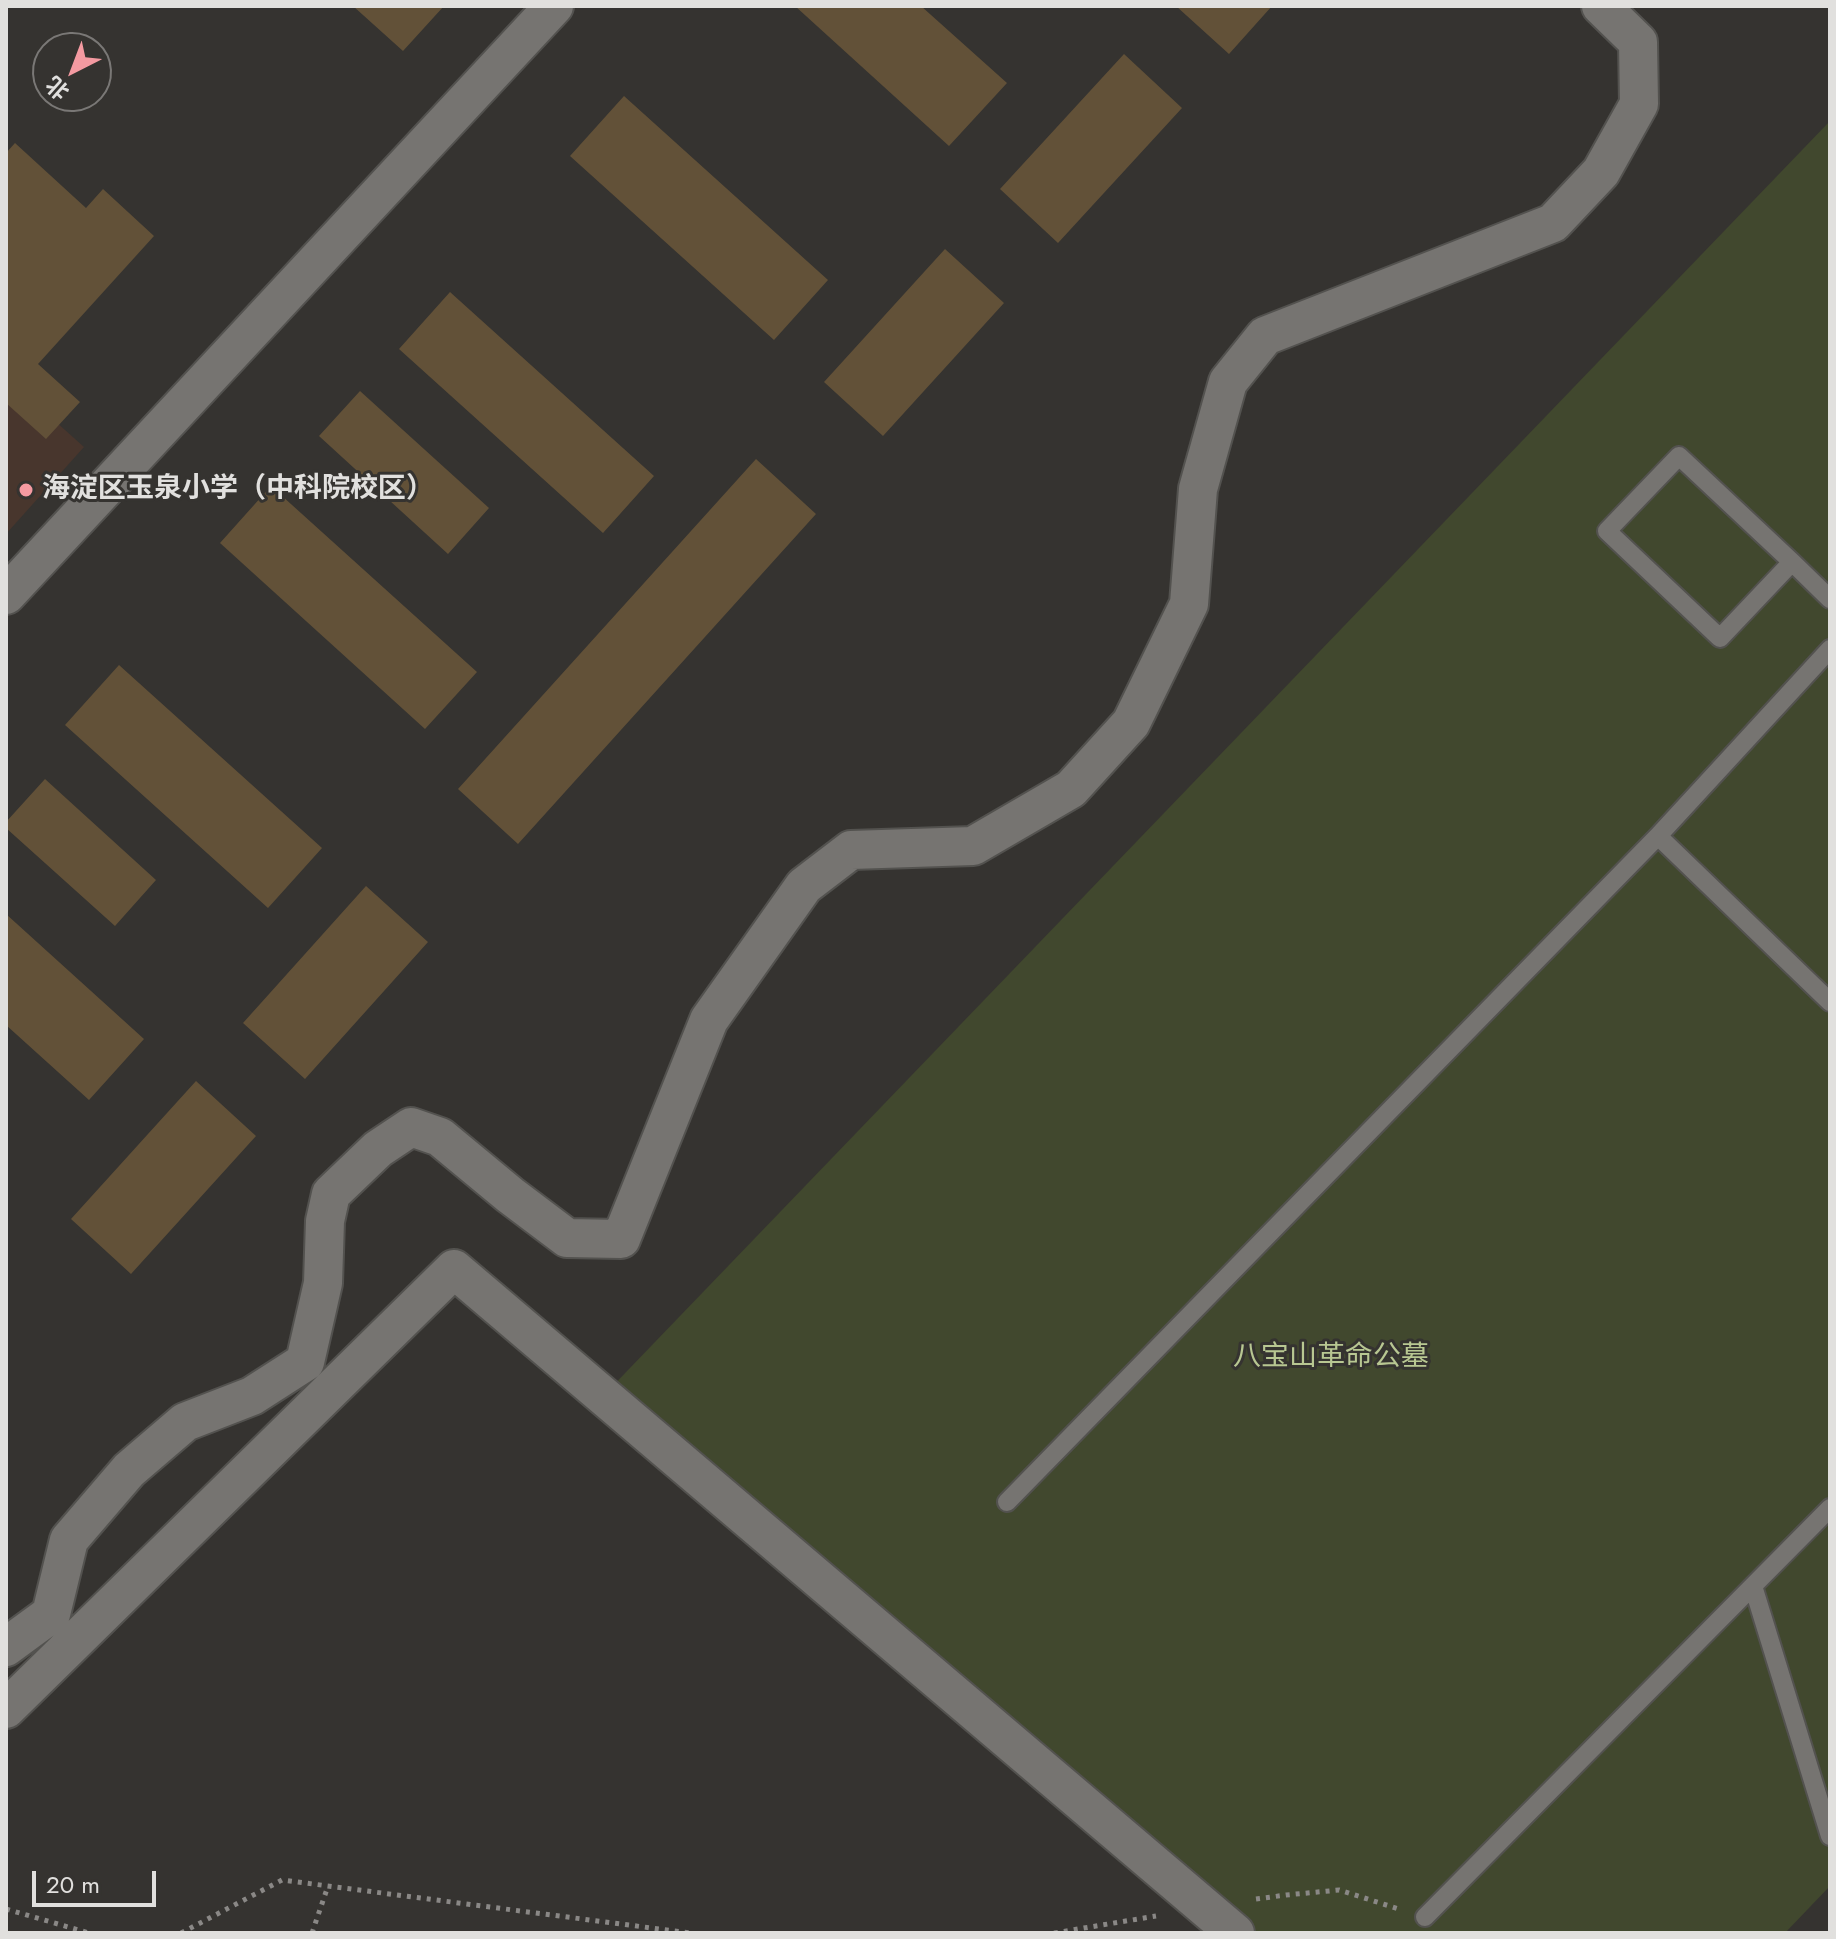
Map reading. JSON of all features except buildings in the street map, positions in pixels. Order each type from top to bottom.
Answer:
[{"type":"street","points":[[6,595],[554,6]]},
{"type":"street","points":[[6,1647],[51,1614],[69,1540],[129,1470],[185,1422],[252,1396],[305,1362],[323,1283],[325,1221],[331,1194],[378,1149],[411,1127],[440,1137],[567,1238],[621,1239],[709,1020],[804,886],[851,850],[973,846],[1071,789],[1131,723],[1189,604],[1198,489],[1228,382],[1265,336],[1553,223],[1601,172],[1639,104],[1638,42],[1601,6]]},
{"type":"street","points":[[6,1709],[454,1269],[1235,1933]]},
{"type":"lane","points":[[1792,562],[1720,638],[1607,531],[1679,456],[1792,562],[1830,599]]},
{"type":"lane","points":[[1007,1502],[1658,836],[1830,649]]},
{"type":"lane","points":[[1658,836],[1830,1002]]},
{"type":"lane","points":[[1425,1917],[1830,1508]]},
{"type":"lane","points":[[1753,1586],[1830,1836]]},
{"type":"path","points":[[181,1933],[282,1880],[690,1933]]},
{"type":"path","points":[[312,1933],[328,1886]]},
{"type":"path","points":[[6,1909],[89,1933]]},
{"type":"path","points":[[630,1925],[630,1933]]},
{"type":"shaded area","name":"海淀区玉泉小学（中科院校区）","points":[[6,377],[84,447],[6,534]]},
{"type":"green space","name":"八宝山革命公墓","points":[[1830,121],[1830,1886],[1785,1933],[1235,1933],[603,1396]]},
{"type":"place","name":"海淀区玉泉小学（中科院校区）","points":[[26,490]]}]
